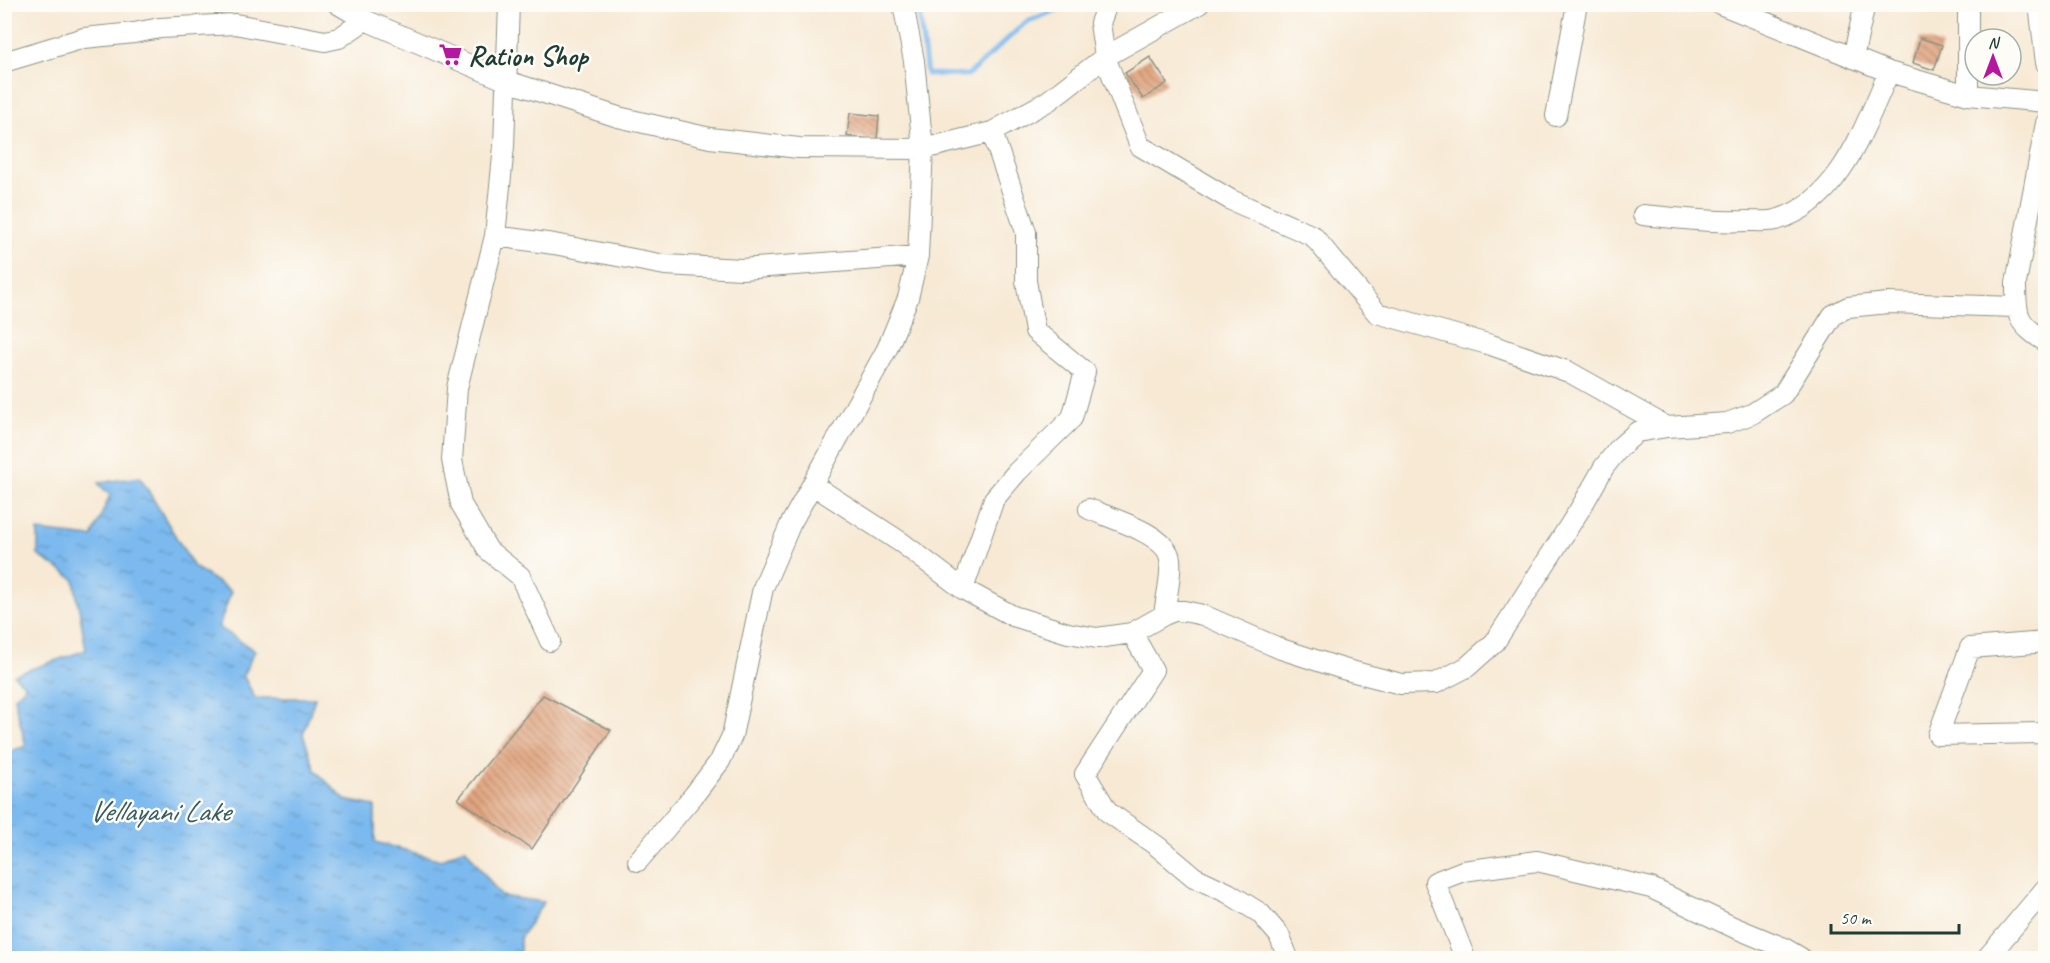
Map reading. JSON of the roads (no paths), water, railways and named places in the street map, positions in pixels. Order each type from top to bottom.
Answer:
[{"type":"street","points":[[509,4],[504,146],[495,236],[457,388],[453,460],[461,504],[488,550],[520,576],[550,641]]},
{"type":"street","points":[[638,861],[720,761],[732,736],[763,588],[790,525],[887,349],[908,298],[918,256],[923,149],[914,62],[903,4]]},
{"type":"street","points":[[1107,4],[1101,23],[1105,57],[1140,146],[1231,200],[1313,236],[1377,313],[1491,345],[1569,372],[1667,427]]},
{"type":"street","points":[[4,62],[84,38],[160,28],[235,24],[325,41],[339,38],[352,11],[507,81],[618,117],[710,138],[800,148],[923,149],[992,132],[1048,101],[1105,57],[1199,4]]},
{"type":"street","points":[[1556,116],[1577,4]]},
{"type":"street","points":[[1720,4],[1889,72],[1968,95],[2046,102]]},
{"type":"street","points":[[1853,57],[1865,4]]},
{"type":"street","points":[[1968,4],[1968,95]]},
{"type":"street","points":[[2039,4],[2046,63]]},
{"type":"street","points":[[1643,215],[1724,222],[1774,221],[1800,211],[1829,185],[1855,147],[1889,72]]},
{"type":"street","points":[[2046,123],[2016,283],[2016,307],[2019,318],[2028,330],[2046,342]]},
{"type":"street","points":[[963,589],[994,499],[1017,472],[1072,418],[1085,372],[1035,331],[1026,282],[1026,232],[992,132]]},
{"type":"street","points":[[495,236],[554,244],[664,266],[742,269],[918,256]]},
{"type":"street","points":[[813,485],[902,543],[963,589],[1013,616],[1068,633],[1097,638],[1132,633],[1164,615],[1174,611],[1184,611],[1203,615],[1281,649],[1343,669],[1401,684],[1436,683],[1467,667],[1495,642],[1582,506],[1604,467],[1636,432],[1667,427],[1727,423],[1752,414],[1783,394],[1833,315],[1848,307],[1888,303],[2016,307]]},
{"type":"street","points":[[1089,509],[1149,534],[1168,551],[1170,574],[1164,615]]},
{"type":"street","points":[[1132,633],[1153,670],[1085,774],[1108,812],[1157,846],[1194,877],[1228,893],[1260,913],[1279,935],[1288,958]]},
{"type":"street","points":[[2046,642],[1970,648],[1938,735],[2046,733]]},
{"type":"street","points":[[1465,958],[1435,882],[1464,871],[1537,861],[1651,888],[1733,927],[1784,948],[1801,958]]},
{"type":"street","points":[[1987,958],[2043,896]]},
{"type":"water","name":"Vellayani Lake","points":[[140,477],[194,567],[231,591],[219,627],[255,651],[243,675],[255,698],[315,698],[303,734],[315,770],[345,800],[375,806],[375,842],[441,860],[465,848],[501,896],[544,902],[520,938],[520,958],[5,958],[5,749],[8,752],[26,746],[14,698],[26,686],[14,675],[86,650],[74,579],[38,555],[38,531],[92,537],[110,495],[98,483]]},
{"type":"waterway","points":[[918,4],[927,74],[968,75],[1026,22],[1071,4]]},
{"type":"place","name":"Ration Shop","points":[[450,55]]}]
